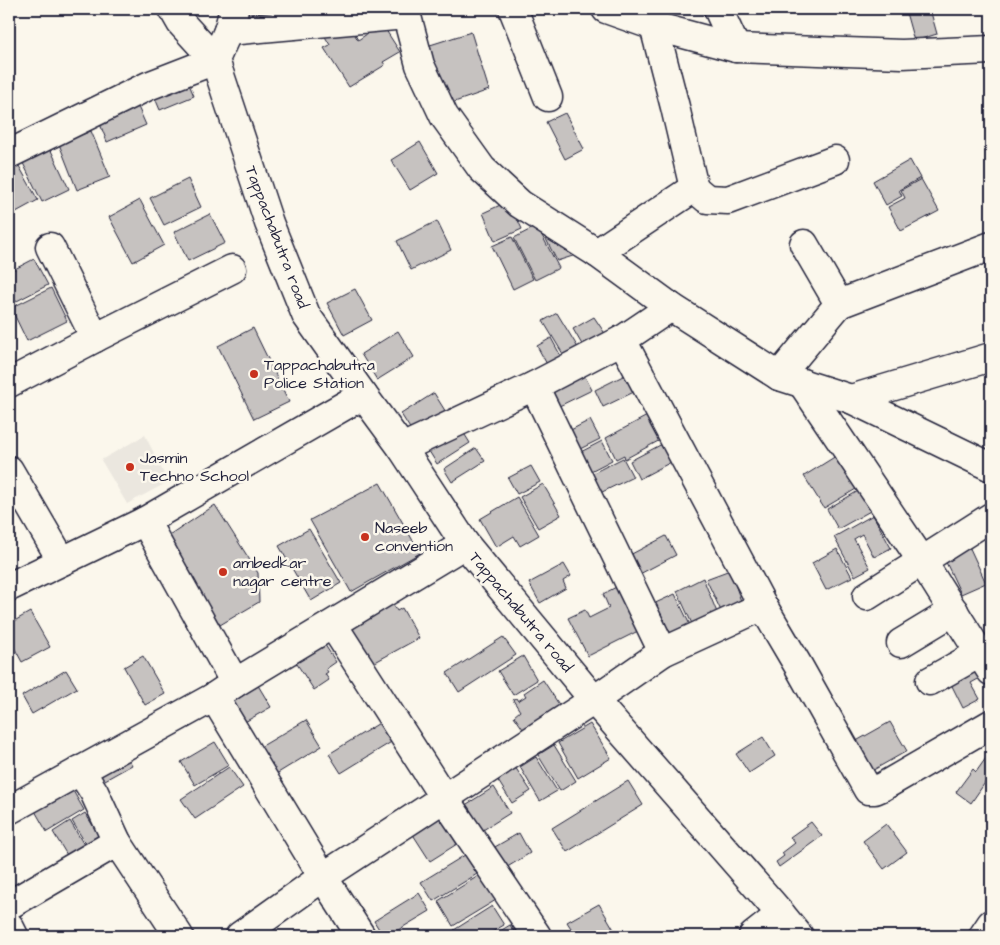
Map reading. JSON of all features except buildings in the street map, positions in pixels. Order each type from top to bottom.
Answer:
[{"type":"street","name":"Tappachabutra road","points":[[173,9],[181,23],[215,60],[268,223],[306,315],[402,448],[465,544],[594,700],[799,936]]},
{"type":"street","points":[[513,9],[548,98]]},
{"type":"street","points":[[606,9],[654,26],[736,48],[902,54],[991,50]]},
{"type":"street","points":[[718,9],[736,48]]},
{"type":"street","points":[[9,154],[148,86],[215,60],[231,20],[406,12],[420,65],[444,116],[482,169],[520,204],[597,253],[671,307],[790,380],[851,399],[991,467]]},
{"type":"street","points":[[654,26],[694,188],[707,199],[728,200],[835,160]]},
{"type":"street","points":[[597,253],[694,188]]},
{"type":"street","points":[[804,244],[839,304]]},
{"type":"street","points":[[790,380],[839,304],[991,246]]},
{"type":"street","points":[[50,247],[95,338]]},
{"type":"street","points":[[9,384],[232,269]]},
{"type":"street","points":[[402,448],[534,386],[622,340],[671,307]]},
{"type":"street","points":[[622,340],[763,606],[868,790],[882,787],[991,724]]},
{"type":"street","points":[[851,399],[991,357]]},
{"type":"street","points":[[790,380],[922,561],[986,662],[930,681]]},
{"type":"street","points":[[534,386],[663,652]]},
{"type":"street","points":[[9,587],[145,521],[363,395]]},
{"type":"street","points":[[9,470],[62,561]]},
{"type":"street","points":[[868,596],[991,516]]},
{"type":"street","points":[[145,521],[225,690],[323,877],[361,936]]},
{"type":"street","points":[[9,810],[225,690],[465,544]]},
{"type":"street","points":[[240,936],[323,877],[594,700],[663,652],[763,606]]},
{"type":"street","points":[[901,643],[954,611]]},
{"type":"street","points":[[333,625],[444,798],[537,936]]},
{"type":"street","points":[[80,770],[94,792],[117,842],[179,936]]},
{"type":"street","points":[[9,905],[117,842]]},
{"type":"street","points":[[753,936],[781,914]]},
{"type":"street","points":[[983,936],[991,924]]},
{"type":"street","points":[[9,926],[14,936]]},
{"type":"shaded area","points":[[145,435],[168,482],[127,504],[101,460]]},
{"type":"place","name":"Tappachabutra Police Station","points":[[254,374]]},
{"type":"place","name":"Jasmin Techno School","points":[[130,467]]},
{"type":"place","name":"Naseeb convention","points":[[365,537]]},
{"type":"place","name":"ambedkar nagar centre","points":[[223,572]]}]
